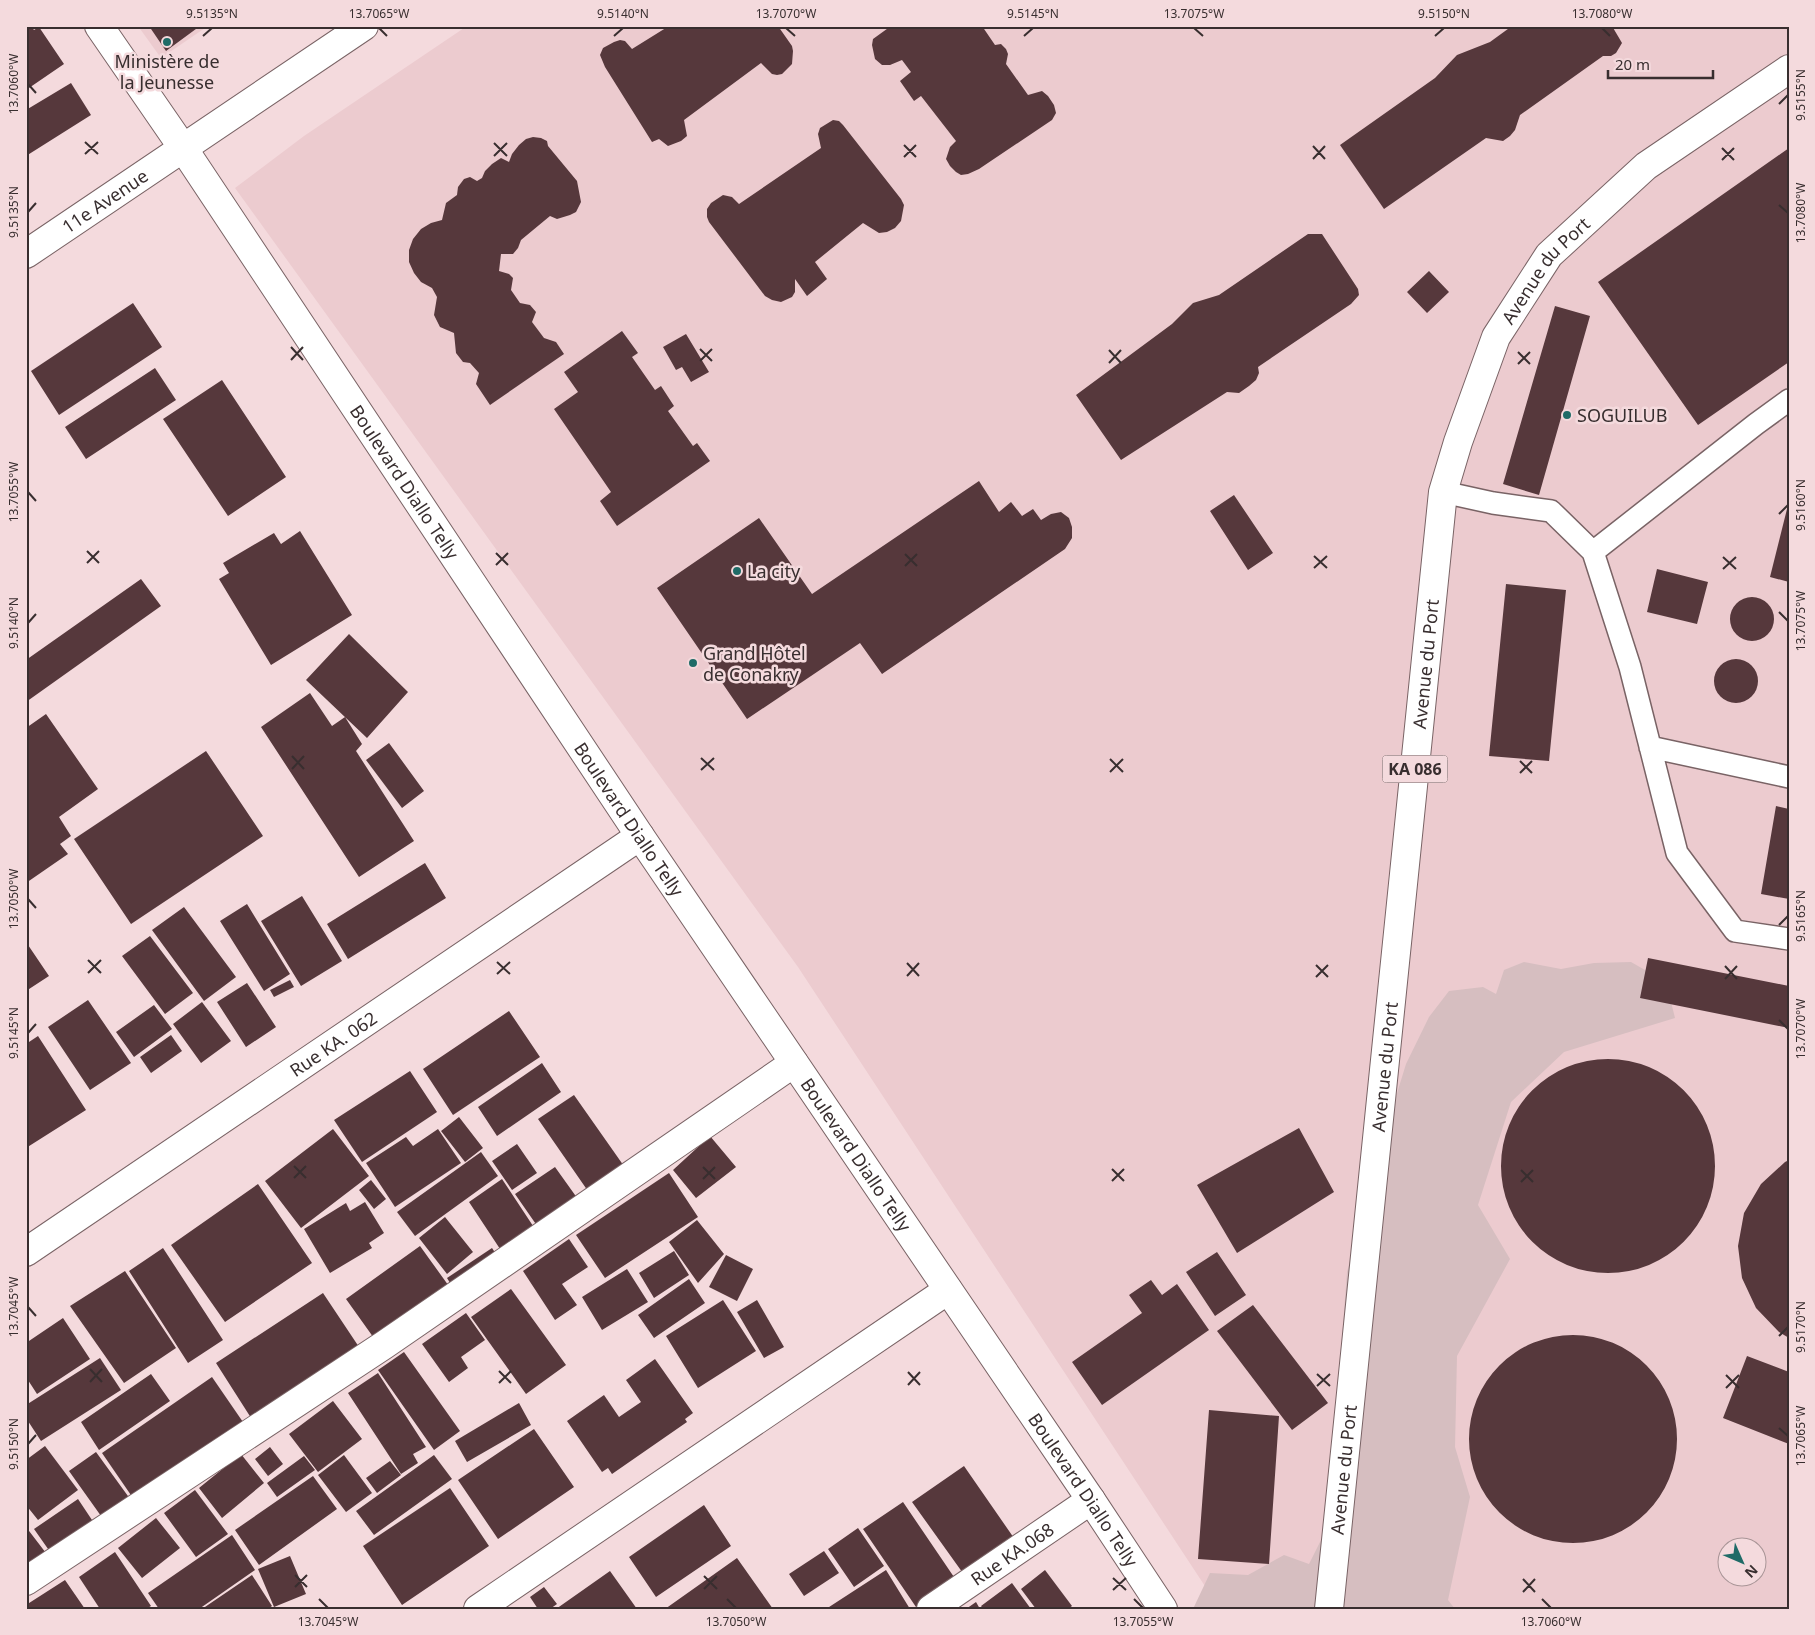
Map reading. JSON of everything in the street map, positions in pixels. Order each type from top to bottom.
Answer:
[{"type":"street","name":"Boulevard Diallo Telly","points":[[99,26],[183,148],[640,836],[1163,1609]]},
{"type":"street","name":"11e Avenue","points":[[26,254],[364,26]]},
{"type":"street","name":"Avenue du Port","points":[[1329,1609],[1443,492],[1458,442],[1496,337],[1549,255],[1646,166],[1789,69]]},
{"type":"street","name":"Rue KA. 062","points":[[26,1252],[640,836]]},
{"type":"street","points":[[26,1581],[384,1345],[794,1063]]},
{"type":"street","points":[[478,1609],[948,1290]]},
{"type":"street","name":"Rue KA.068","points":[[931,1609],[1091,1500]]},
{"type":"lane","points":[[1593,552],[1789,400]]},
{"type":"lane","points":[[1443,492],[1493,503],[1551,511],[1593,552],[1630,667],[1677,853],[1736,931],[1789,939]]},
{"type":"lane","points":[[1650,747],[1789,777]]},
{"type":"shaded area","name":"Ministère de la Jeunesse","points":[[138,26],[208,26],[161,58]]},
{"type":"shaded area","points":[[467,26],[1789,26],[1789,1609],[1220,1609],[798,967],[235,188],[304,136]]},
{"type":"shaded area","points":[[1524,962],[1561,969],[1594,963],[1631,962],[1666,982],[1675,1018],[1564,1052],[1511,1102],[1478,1205],[1510,1259],[1457,1356],[1455,1447],[1470,1497],[1448,1600],[1455,1609],[1193,1609],[1210,1573],[1248,1575],[1284,1555],[1309,1564],[1328,1526],[1347,1272],[1378,1155],[1406,1064],[1429,1017],[1449,991],[1483,987],[1496,994],[1504,970]]},
{"type":"building","points":[[26,26],[31,26],[34,30],[39,27],[64,64],[26,90]]},
{"type":"building","points":[[149,26],[200,26],[166,51]]},
{"type":"building","points":[[669,26],[778,26],[792,46],[792,64],[782,74],[777,75],[772,74],[761,63],[684,120],[687,136],[681,141],[668,146],[659,139],[652,142],[605,67],[600,55],[603,48],[620,40],[625,41],[632,49]]},
{"type":"building","points":[[891,26],[982,26],[995,45],[1001,44],[1006,49],[1008,54],[1006,64],[1028,95],[1042,91],[1054,105],[1056,113],[1052,120],[979,169],[961,175],[950,166],[946,159],[950,147],[956,141],[921,96],[914,101],[900,81],[911,72],[902,60],[890,65],[882,65],[875,59],[872,45],[873,39]]},
{"type":"building","points":[[1512,26],[1612,26],[1622,43],[1616,53],[1611,56],[1603,56],[1520,115],[1515,130],[1503,141],[1486,138],[1384,209],[1340,145],[1435,78],[1457,55],[1490,42]]},
{"type":"building","points":[[71,83],[91,115],[26,156],[26,110]]},
{"type":"building","points":[[833,120],[839,121],[843,125],[901,199],[904,205],[901,221],[895,228],[879,233],[863,223],[815,262],[827,279],[807,296],[795,279],[795,292],[792,297],[781,302],[772,300],[765,296],[709,222],[707,209],[711,203],[723,195],[732,197],[739,204],[821,148],[818,134],[820,128]]},
{"type":"building","points":[[533,137],[547,141],[548,146],[577,181],[581,202],[576,212],[570,215],[557,219],[550,216],[521,240],[513,254],[501,254],[499,271],[509,274],[513,278],[511,290],[520,303],[530,305],[536,312],[532,322],[544,338],[556,342],[564,354],[490,405],[476,384],[479,373],[470,363],[463,362],[456,353],[454,333],[440,327],[434,315],[437,297],[432,288],[421,282],[414,273],[409,262],[409,250],[413,239],[421,229],[431,223],[442,220],[446,203],[457,195],[458,187],[464,179],[470,177],[477,181],[482,178],[485,171],[492,164],[501,158],[509,162],[519,145],[526,139]]},
{"type":"building","points":[[1789,148],[1789,362],[1698,425],[1598,282]]},
{"type":"building","points":[[1308,234],[1322,234],[1358,289],[1359,295],[1351,304],[1258,367],[1259,373],[1256,380],[1239,393],[1227,392],[1121,460],[1076,395],[1172,324],[1193,303],[1219,295]]},
{"type":"building","points":[[1429,271],[1449,292],[1427,313],[1407,292]]},
{"type":"building","points":[[133,303],[162,347],[59,415],[31,371]]},
{"type":"building","points":[[1555,306],[1590,316],[1539,495],[1503,484]]},
{"type":"building","points":[[622,331],[638,353],[632,357],[655,390],[661,386],[674,406],[668,411],[693,446],[697,443],[710,461],[617,526],[600,501],[611,492],[554,409],[578,392],[564,372]]},
{"type":"building","points":[[686,334],[709,372],[691,382],[682,367],[676,370],[663,347]]},
{"type":"building","points":[[155,368],[176,400],[86,459],[65,427]]},
{"type":"building","points":[[222,380],[286,477],[228,516],[163,419]]},
{"type":"building","points":[[979,481],[999,512],[1011,502],[1022,516],[1033,509],[1041,520],[1051,514],[1061,512],[1069,518],[1072,527],[1072,538],[1065,549],[882,674],[860,643],[747,719],[657,588],[759,518],[812,594]]},
{"type":"building","points":[[1234,495],[1273,553],[1248,570],[1210,511]]},
{"type":"building","points":[[1789,505],[1789,582],[1770,577]]},
{"type":"building","points":[[300,531],[352,615],[271,665],[219,579],[229,573],[223,563],[274,533],[281,544]]},
{"type":"building","points":[[1657,569],[1708,582],[1697,624],[1647,612]]},
{"type":"building","points":[[141,579],[161,606],[26,702],[26,660]]},
{"type":"building","points":[[1506,584],[1566,590],[1549,761],[1489,756]]},
{"type":"building","points":[[1752,597],[1764,601],[1770,607],[1774,619],[1770,631],[1764,637],[1752,641],[1740,637],[1734,631],[1730,619],[1734,607],[1740,601]]},
{"type":"building","points":[[349,634],[408,692],[367,738],[306,680]]},
{"type":"building","points":[[1736,659],[1748,663],[1754,669],[1758,681],[1754,693],[1748,699],[1736,703],[1724,699],[1718,693],[1714,681],[1718,669],[1724,663]]},
{"type":"building","points":[[310,693],[332,726],[345,717],[362,744],[356,751],[414,841],[359,877],[261,727]]},
{"type":"building","points":[[46,714],[98,789],[59,817],[71,836],[60,844],[68,854],[26,883],[26,728]]},
{"type":"building","points":[[389,743],[424,791],[402,808],[366,760]]},
{"type":"building","points":[[206,751],[263,836],[131,924],[74,839]]},
{"type":"building","points":[[1776,806],[1789,809],[1789,899],[1761,894]]},
{"type":"building","points":[[425,863],[446,898],[348,959],[327,924]]},
{"type":"building","points":[[302,896],[342,961],[301,986],[261,921]]},
{"type":"building","points":[[247,904],[290,974],[264,991],[220,921]]},
{"type":"building","points":[[184,907],[236,977],[204,1001],[152,930]]},
{"type":"building","points":[[150,936],[193,993],[165,1014],[122,956]]},
{"type":"building","points":[[26,942],[49,976],[26,991]]},
{"type":"building","points":[[1648,958],[1789,986],[1789,1028],[1640,998]]},
{"type":"building","points":[[290,980],[294,987],[274,997],[270,990]]},
{"type":"building","points":[[247,983],[276,1027],[246,1047],[217,1002]]},
{"type":"building","points":[[88,1000],[131,1063],[90,1090],[48,1027]]},
{"type":"building","points":[[202,1002],[231,1041],[201,1063],[173,1024]]},
{"type":"building","points":[[154,1005],[172,1029],[134,1057],[116,1032]]},
{"type":"building","points":[[509,1011],[540,1057],[453,1115],[423,1069]]},
{"type":"building","points":[[171,1035],[182,1051],[151,1073],[140,1057]]},
{"type":"building","points":[[38,1036],[86,1110],[26,1148],[26,1044]]},
{"type":"building","points":[[1598,1059],[1618,1059],[1649,1067],[1667,1077],[1684,1090],[1697,1107],[1707,1125],[1713,1145],[1715,1166],[1713,1187],[1707,1207],[1697,1225],[1684,1242],[1667,1255],[1649,1265],[1618,1273],[1598,1273],[1567,1265],[1540,1249],[1525,1234],[1509,1207],[1501,1176],[1501,1156],[1509,1125],[1525,1098],[1540,1083],[1567,1067]]},
{"type":"building","points":[[542,1063],[561,1092],[497,1136],[478,1107]]},
{"type":"building","points":[[410,1071],[437,1112],[362,1162],[334,1120]]},
{"type":"building","points":[[574,1095],[626,1169],[590,1194],[538,1119]]},
{"type":"building","points":[[459,1117],[483,1148],[465,1162],[441,1131]]},
{"type":"building","points":[[1299,1128],[1334,1192],[1237,1253],[1197,1185]]},
{"type":"building","points":[[333,1129],[369,1176],[301,1228],[265,1181]]},
{"type":"building","points":[[438,1129],[461,1163],[395,1207],[366,1163],[406,1137],[413,1146]]},
{"type":"building","points":[[710,1136],[736,1167],[696,1198],[673,1170]]},
{"type":"building","points":[[517,1144],[537,1173],[512,1190],[492,1161]]},
{"type":"building","points":[[481,1152],[498,1176],[415,1236],[397,1212]]},
{"type":"building","points":[[1789,1160],[1789,1338],[1779,1332],[1756,1308],[1742,1278],[1738,1246],[1744,1213],[1761,1184]]},
{"type":"building","points":[[555,1167],[580,1202],[540,1230],[515,1194]]},
{"type":"building","points":[[669,1173],[698,1217],[605,1278],[576,1235]]},
{"type":"building","points":[[502,1179],[537,1232],[504,1255],[469,1202]]},
{"type":"building","points":[[371,1180],[386,1199],[374,1209],[359,1190]]},
{"type":"building","points":[[258,1184],[312,1263],[225,1322],[171,1245]]},
{"type":"building","points":[[365,1202],[384,1233],[369,1243],[372,1248],[330,1273],[304,1229],[346,1203],[350,1211]]},
{"type":"building","points":[[445,1217],[473,1252],[447,1274],[419,1238]]},
{"type":"building","points":[[697,1220],[724,1254],[698,1283],[669,1242]]},
{"type":"building","points":[[569,1239],[588,1267],[562,1284],[577,1305],[555,1320],[523,1271]]},
{"type":"building","points":[[420,1246],[451,1289],[376,1341],[346,1299]]},
{"type":"building","points":[[163,1248],[223,1340],[188,1363],[129,1271]]},
{"type":"building","points":[[492,1248],[500,1260],[455,1291],[447,1278]]},
{"type":"building","points":[[674,1251],[689,1275],[654,1298],[639,1273]]},
{"type":"building","points":[[1217,1252],[1246,1295],[1215,1316],[1186,1272]]},
{"type":"building","points":[[726,1255],[753,1269],[737,1301],[709,1287]]},
{"type":"building","points":[[627,1269],[648,1302],[602,1330],[582,1297]]},
{"type":"building","points":[[125,1271],[176,1348],[124,1383],[70,1306]]},
{"type":"building","points":[[689,1279],[705,1303],[654,1338],[638,1315]]},
{"type":"building","points":[[1151,1280],[1162,1295],[1177,1284],[1209,1330],[1102,1405],[1072,1362],[1142,1313],[1129,1295]]},
{"type":"building","points":[[511,1289],[566,1365],[526,1394],[471,1317]]},
{"type":"building","points":[[323,1293],[361,1350],[253,1421],[216,1363]]},
{"type":"building","points":[[723,1300],[756,1351],[698,1388],[666,1336]]},
{"type":"building","points":[[757,1300],[784,1347],[764,1358],[737,1312]]},
{"type":"building","points":[[1253,1305],[1328,1403],[1292,1430],[1217,1331]]},
{"type":"building","points":[[466,1313],[485,1340],[461,1357],[468,1368],[449,1382],[422,1344]]},
{"type":"building","points":[[63,1318],[90,1359],[37,1394],[26,1377],[26,1343]]},
{"type":"building","points":[[1573,1335],[1593,1337],[1622,1347],[1639,1359],[1653,1373],[1669,1399],[1675,1419],[1677,1439],[1675,1459],[1665,1488],[1653,1505],[1639,1519],[1613,1535],[1593,1541],[1573,1543],[1553,1541],[1524,1531],[1507,1519],[1493,1505],[1477,1479],[1471,1459],[1469,1439],[1471,1419],[1481,1390],[1493,1373],[1507,1359],[1533,1343],[1553,1337]]},
{"type":"building","points":[[404,1352],[460,1431],[434,1450],[378,1370]]},
{"type":"building","points":[[1747,1356],[1789,1372],[1789,1444],[1723,1418]]},
{"type":"building","points":[[100,1358],[121,1390],[41,1441],[26,1418],[26,1405]]},
{"type":"building","points":[[655,1359],[693,1413],[685,1419],[687,1422],[612,1474],[608,1468],[602,1472],[567,1421],[604,1395],[619,1417],[641,1402],[626,1380]]},
{"type":"building","points":[[378,1373],[426,1447],[413,1454],[418,1463],[401,1474],[348,1393]]},
{"type":"building","points":[[151,1374],[170,1401],[99,1450],[81,1422]]},
{"type":"building","points":[[212,1377],[245,1425],[135,1501],[102,1453]]},
{"type":"building","points":[[333,1401],[362,1439],[318,1472],[289,1434]]},
{"type":"building","points":[[519,1403],[531,1425],[467,1462],[455,1441]]},
{"type":"building","points":[[1209,1410],[1279,1416],[1269,1564],[1198,1559]]},
{"type":"building","points":[[534,1429],[574,1487],[498,1539],[458,1480]]},
{"type":"building","points":[[45,1446],[78,1490],[38,1520],[26,1505],[26,1460]]},
{"type":"building","points":[[270,1447],[283,1464],[268,1476],[255,1459]]},
{"type":"building","points":[[96,1452],[133,1503],[106,1523],[69,1471]]},
{"type":"building","points":[[241,1454],[264,1483],[222,1518],[199,1488]]},
{"type":"building","points":[[344,1455],[372,1493],[346,1512],[318,1475]]},
{"type":"building","points":[[434,1455],[452,1479],[374,1535],[356,1511]]},
{"type":"building","points":[[304,1456],[315,1470],[277,1497],[267,1483]]},
{"type":"building","points":[[390,1461],[401,1475],[377,1493],[366,1478]]},
{"type":"building","points":[[964,1466],[1016,1541],[965,1576],[912,1502]]},
{"type":"building","points":[[313,1476],[337,1509],[259,1565],[235,1530]]},
{"type":"building","points":[[450,1488],[489,1546],[402,1605],[363,1546]]},
{"type":"building","points":[[195,1490],[228,1534],[196,1557],[164,1513]]},
{"type":"building","points":[[78,1499],[96,1526],[53,1556],[34,1529]]},
{"type":"building","points":[[903,1502],[956,1580],[916,1607],[863,1529]]},
{"type":"building","points":[[704,1505],[731,1546],[656,1597],[629,1557]]},
{"type":"building","points":[[156,1518],[180,1548],[142,1578],[118,1548]]},
{"type":"building","points":[[26,1527],[49,1557],[26,1575]]},
{"type":"building","points":[[858,1528],[884,1566],[854,1587],[828,1549]]},
{"type":"building","points":[[232,1535],[255,1570],[199,1609],[159,1609],[148,1593]]},
{"type":"building","points":[[824,1551],[839,1573],[804,1596],[789,1574]]},
{"type":"building","points":[[115,1552],[151,1606],[146,1609],[100,1609],[79,1577]]},
{"type":"building","points":[[290,1556],[306,1594],[274,1607],[258,1569]]},
{"type":"building","points":[[737,1558],[773,1609],[665,1609]]},
{"type":"building","points":[[886,1570],[910,1609],[826,1609]]},
{"type":"building","points":[[1045,1570],[1072,1606],[1068,1609],[1036,1609],[1021,1589]]},
{"type":"building","points":[[610,1571],[637,1609],[556,1609]]},
{"type":"building","points":[[252,1575],[272,1606],[268,1609],[202,1609]]},
{"type":"building","points":[[65,1580],[85,1609],[26,1609],[26,1605]]},
{"type":"building","points":[[1012,1583],[1031,1609],[983,1609],[981,1606]]},
{"type":"building","points":[[544,1587],[557,1604],[550,1609],[538,1609],[530,1597]]},
{"type":"building","points":[[976,1602],[980,1609],[966,1609]]},
{"type":"place","name":"Ministère de la Jeunesse","points":[[167,42]]},
{"type":"place","name":"SOGUILUB","points":[[1567,415]]},
{"type":"place","name":"La city","points":[[737,571]]},
{"type":"place","name":"Grand Hôtel de Conakry","points":[[693,663]]}]
